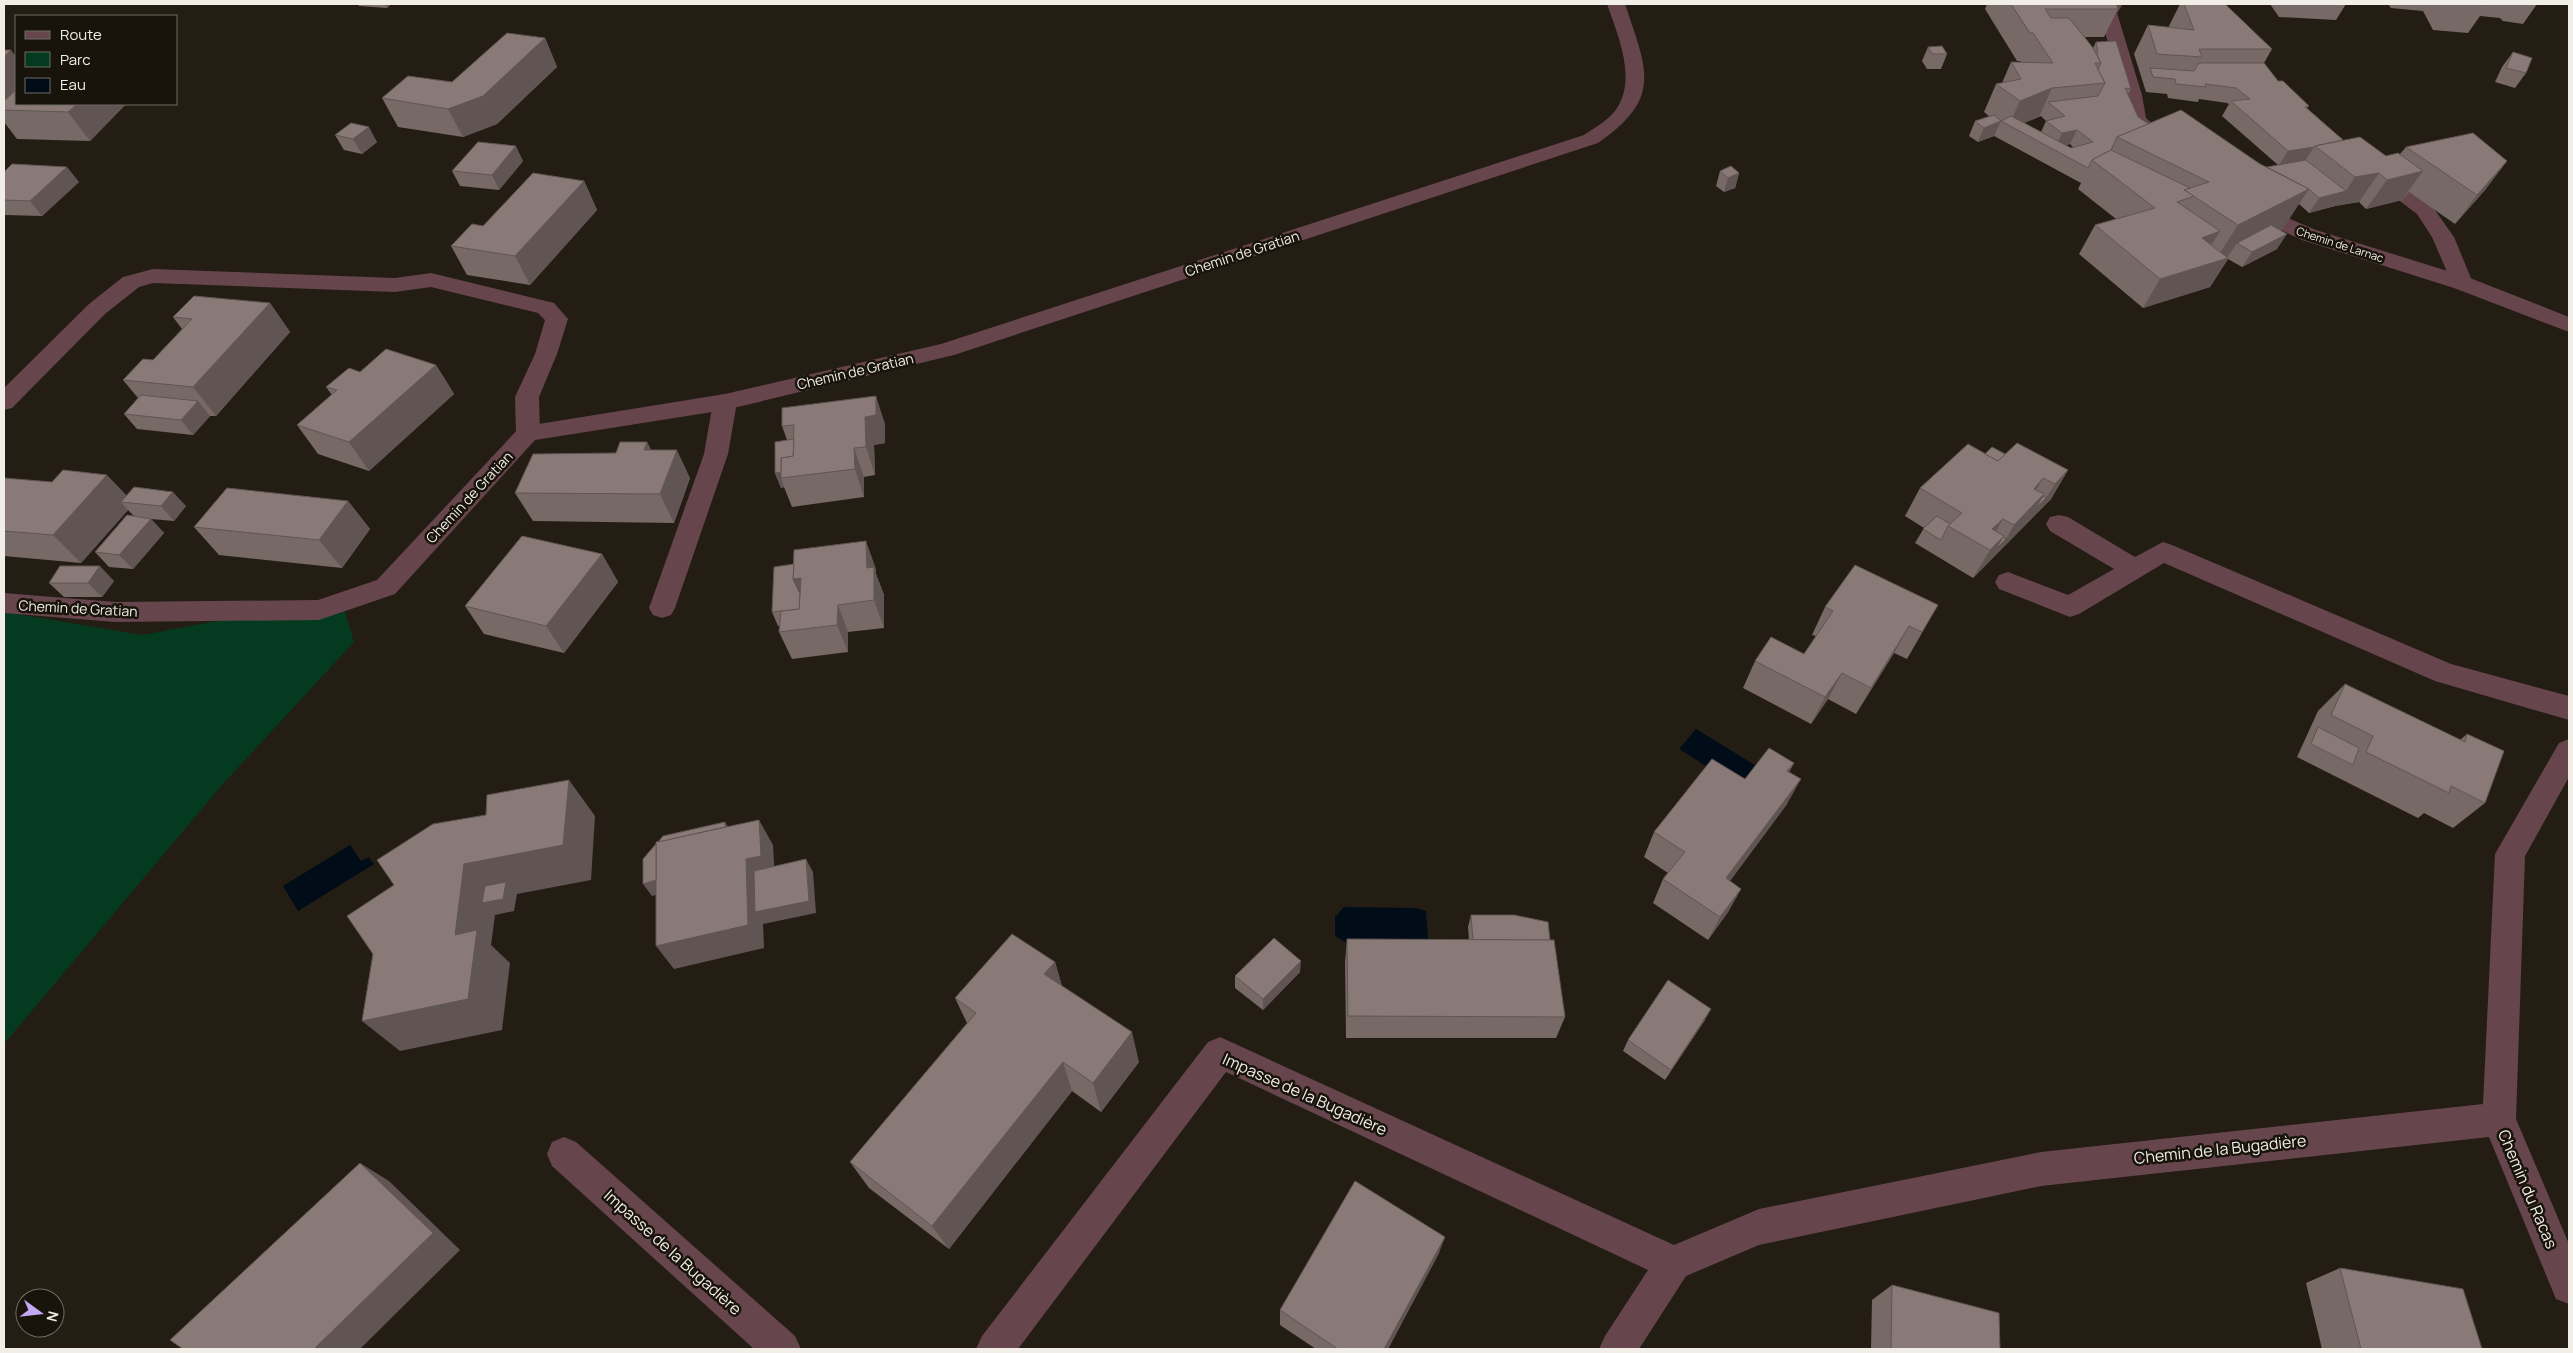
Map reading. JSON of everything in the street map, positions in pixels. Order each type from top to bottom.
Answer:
[{"type":"street","name":"Chemin de Gratian","points":[[4,603],[115,612],[319,610],[386,587],[528,433],[725,402],[946,350],[1591,139],[1622,115],[1636,89],[1635,63],[1616,4]]},
{"type":"street","points":[[2114,4],[2108,13],[2133,95],[2138,120],[2175,151]]},
{"type":"street","points":[[2357,162],[2425,210],[2443,237],[2462,282]]},
{"type":"street","name":"Chemin de Larnac","points":[[2234,199],[2309,235],[2462,282],[2569,325]]},
{"type":"street","points":[[4,402],[97,309],[131,282],[153,276],[395,285],[431,280],[546,308],[556,319],[546,354],[527,397],[528,433]]},
{"type":"street","points":[[662,608],[716,454],[725,402]]},
{"type":"street","points":[[2059,524],[2135,569]]},
{"type":"street","points":[[2008,582],[2070,607],[2163,552],[2445,673],[2562,705],[2569,709]]},
{"type":"street","points":[[2499,1119],[2510,854],[2569,751]]},
{"type":"street","name":"Impasse de la Bugadière","points":[[995,1349],[1220,1053],[1672,1263]]},
{"type":"street","name":"Chemin de la Bugadière","points":[[1672,1263],[1759,1227],[2041,1169],[2499,1119]]},
{"type":"street","name":"Chemin du Racas","points":[[2499,1119],[2569,1286]]},
{"type":"street","name":"Impasse de la Bugadière","points":[[564,1154],[782,1349]]},
{"type":"street","points":[[1618,1349],[1672,1263]]},
{"type":"green space","points":[[341,598],[354,642],[222,785],[4,1044],[4,612],[142,635]]},
{"type":"water","points":[[1696,729],[1758,767],[1741,788],[1679,749]]},
{"type":"water","points":[[350,845],[361,861],[369,857],[374,864],[298,911],[283,886]]},
{"type":"water","points":[[1344,907],[1416,908],[1426,911],[1428,939],[1418,942],[1345,942],[1335,936],[1335,917]]},
{"type":"building","points":[[2011,4],[2116,4],[2118,9],[2045,9],[2051,18],[2069,18],[2093,48],[2101,63],[2095,63],[2105,83],[2052,88],[2020,101],[1996,84],[2021,79],[2011,62],[2053,63]]},
{"type":"building","points":[[2184,4],[2225,4],[2272,49],[2199,49],[2202,57],[2157,54],[2148,25],[2194,30]]},
{"type":"building","points":[[507,33],[545,38],[483,96],[448,109],[382,98],[408,76],[452,82]]},
{"type":"building","points":[[2116,41],[2131,89],[2125,88],[2138,117],[2149,124],[2117,137],[2111,150],[2092,160],[2088,168],[2001,121],[2011,116],[2071,148],[2093,142],[2077,130],[2062,133],[2046,121],[2065,116],[2048,102],[2098,96],[2105,83],[2098,69],[2101,63],[2096,53],[2098,53],[2096,42]]},
{"type":"building","points":[[1942,46],[1947,54],[1932,54],[1928,47]]},
{"type":"building","points":[[4,50],[11,50],[4,57]]},
{"type":"building","points":[[2513,52],[2532,58],[2526,73],[2506,68]]},
{"type":"building","points":[[2199,63],[2264,63],[2278,81],[2283,81],[2309,106],[2305,107],[2343,140],[2288,151],[2231,101],[2250,99],[2236,88],[2205,84],[2206,87],[2176,84],[2175,79],[2153,77],[2150,68],[2194,71]]},
{"type":"building","points":[[15,91],[15,105],[76,105],[68,112],[4,110],[4,101]]},
{"type":"building","points":[[2181,110],[2260,164],[2309,189],[2238,225],[2184,190],[2209,182],[2117,137]]},
{"type":"building","points":[[1994,115],[2001,121],[1984,128],[1975,121]]},
{"type":"building","points":[[351,123],[369,127],[353,139],[335,135]]},
{"type":"building","points":[[2473,133],[2507,161],[2477,195],[2406,147]]},
{"type":"building","points":[[2360,137],[2386,156],[2398,153],[2423,171],[2387,180],[2379,173],[2355,177],[2315,146]]},
{"type":"building","points":[[478,142],[516,146],[492,175],[452,171]]},
{"type":"building","points":[[2111,150],[2190,188],[2184,190],[2194,196],[2177,202],[2220,231],[2202,238],[2228,258],[2160,279],[2095,225],[2155,208],[2092,160]]},
{"type":"building","points":[[2306,160],[2346,191],[2319,198],[2309,189],[2267,167]]},
{"type":"building","points":[[12,164],[67,167],[30,201],[4,200],[4,172]]},
{"type":"building","points":[[1731,166],[1739,173],[1728,178],[1720,171]]},
{"type":"building","points":[[533,173],[584,181],[515,256],[451,246],[472,224],[483,226]]},
{"type":"building","points":[[2271,225],[2287,234],[2252,252],[2237,243]]},
{"type":"building","points":[[194,296],[270,303],[193,387],[123,380],[143,359],[153,360],[192,319],[173,317]]},
{"type":"building","points":[[386,349],[436,365],[349,442],[297,425],[337,390],[326,387],[349,368],[360,372]]},
{"type":"building","points":[[141,395],[198,401],[181,420],[124,414]]},
{"type":"building","points":[[876,396],[876,415],[865,417],[866,447],[854,448],[855,469],[781,478],[781,458],[793,456],[794,425],[782,426],[782,408]]},
{"type":"building","points":[[794,439],[793,456],[781,458],[781,472],[775,473],[775,442]]},
{"type":"building","points":[[620,442],[647,442],[644,450],[677,450],[660,494],[515,493],[533,454],[616,453]]},
{"type":"building","points":[[2017,443],[2068,470],[2055,484],[2043,478],[2034,489],[2044,494],[2014,525],[2003,519],[1992,529],[2004,536],[1990,550],[1948,526],[1962,513],[1920,488],[1968,444],[1998,461]]},
{"type":"building","points":[[1992,447],[2005,454],[1998,461],[1985,454]]},
{"type":"building","points":[[63,470],[107,475],[53,535],[4,531],[4,478],[52,482]]},
{"type":"building","points":[[134,487],[173,492],[161,506],[121,502]]},
{"type":"building","points":[[227,488],[348,501],[319,540],[194,527]]},
{"type":"building","points":[[2043,496],[2046,498],[2036,508]]},
{"type":"building","points":[[127,515],[151,519],[119,555],[95,552]]},
{"type":"building","points":[[1937,516],[1950,524],[1941,540],[1923,529]]},
{"type":"building","points":[[522,536],[602,554],[546,626],[465,606]]},
{"type":"building","points":[[2003,537],[2006,539],[1996,549]]},
{"type":"building","points":[[866,541],[867,568],[874,567],[874,600],[838,605],[837,625],[779,632],[781,611],[799,609],[801,578],[793,579],[794,550]]},
{"type":"building","points":[[794,564],[793,579],[800,592],[799,609],[772,612],[774,567]]},
{"type":"building","points":[[1855,565],[1938,605],[1922,632],[1909,626],[1871,688],[1842,673],[1825,697],[1755,661],[1771,637],[1804,654],[1833,611],[1825,607]]},
{"type":"building","points":[[60,566],[100,566],[88,583],[49,583]]},
{"type":"building","points":[[2345,684],[2465,742],[2467,734],[2504,751],[2485,803],[2451,786],[2449,793],[2366,752],[2373,736],[2331,715]]},
{"type":"building","points":[[2318,727],[2359,748],[2353,765],[2311,744]]},
{"type":"building","points":[[1769,748],[1794,763],[1787,771],[1801,779],[1726,878],[1741,889],[1720,917],[1663,879],[1685,852],[1654,832],[1712,759],[1745,779]]},
{"type":"building","points":[[569,780],[563,845],[464,864],[455,935],[477,930],[468,999],[362,1021],[373,954],[347,916],[394,885],[377,860],[433,824],[486,815],[487,795]]},
{"type":"building","points":[[759,820],[761,856],[746,859],[748,925],[656,946],[656,842]]},
{"type":"building","points":[[725,822],[725,827],[658,842],[663,836]]},
{"type":"building","points":[[656,844],[656,880],[643,884],[643,859]]},
{"type":"building","points":[[806,859],[809,901],[755,912],[754,871]]},
{"type":"building","points":[[506,882],[503,899],[482,903],[485,886]]},
{"type":"building","points":[[1471,915],[1514,915],[1548,922],[1550,940],[1473,940]]},
{"type":"building","points":[[1012,934],[1055,962],[1044,974],[1132,1032],[1093,1083],[1063,1062],[932,1226],[850,1162],[976,1013],[955,998]]},
{"type":"building","points":[[1274,938],[1301,961],[1263,999],[1235,976]]},
{"type":"building","points":[[1347,939],[1554,940],[1565,1017],[1348,1016]]},
{"type":"building","points":[[1668,980],[1711,1009],[1671,1070],[1628,1040]]},
{"type":"building","points":[[360,1163],[433,1233],[314,1349],[183,1349],[170,1340]]},
{"type":"building","points":[[1355,1181],[1445,1237],[1384,1349],[1338,1349],[1280,1310]]},
{"type":"building","points":[[2340,1268],[2463,1289],[2482,1349],[2361,1349]]},
{"type":"building","points":[[1892,1285],[1999,1313],[2000,1349],[1891,1349]]}]
